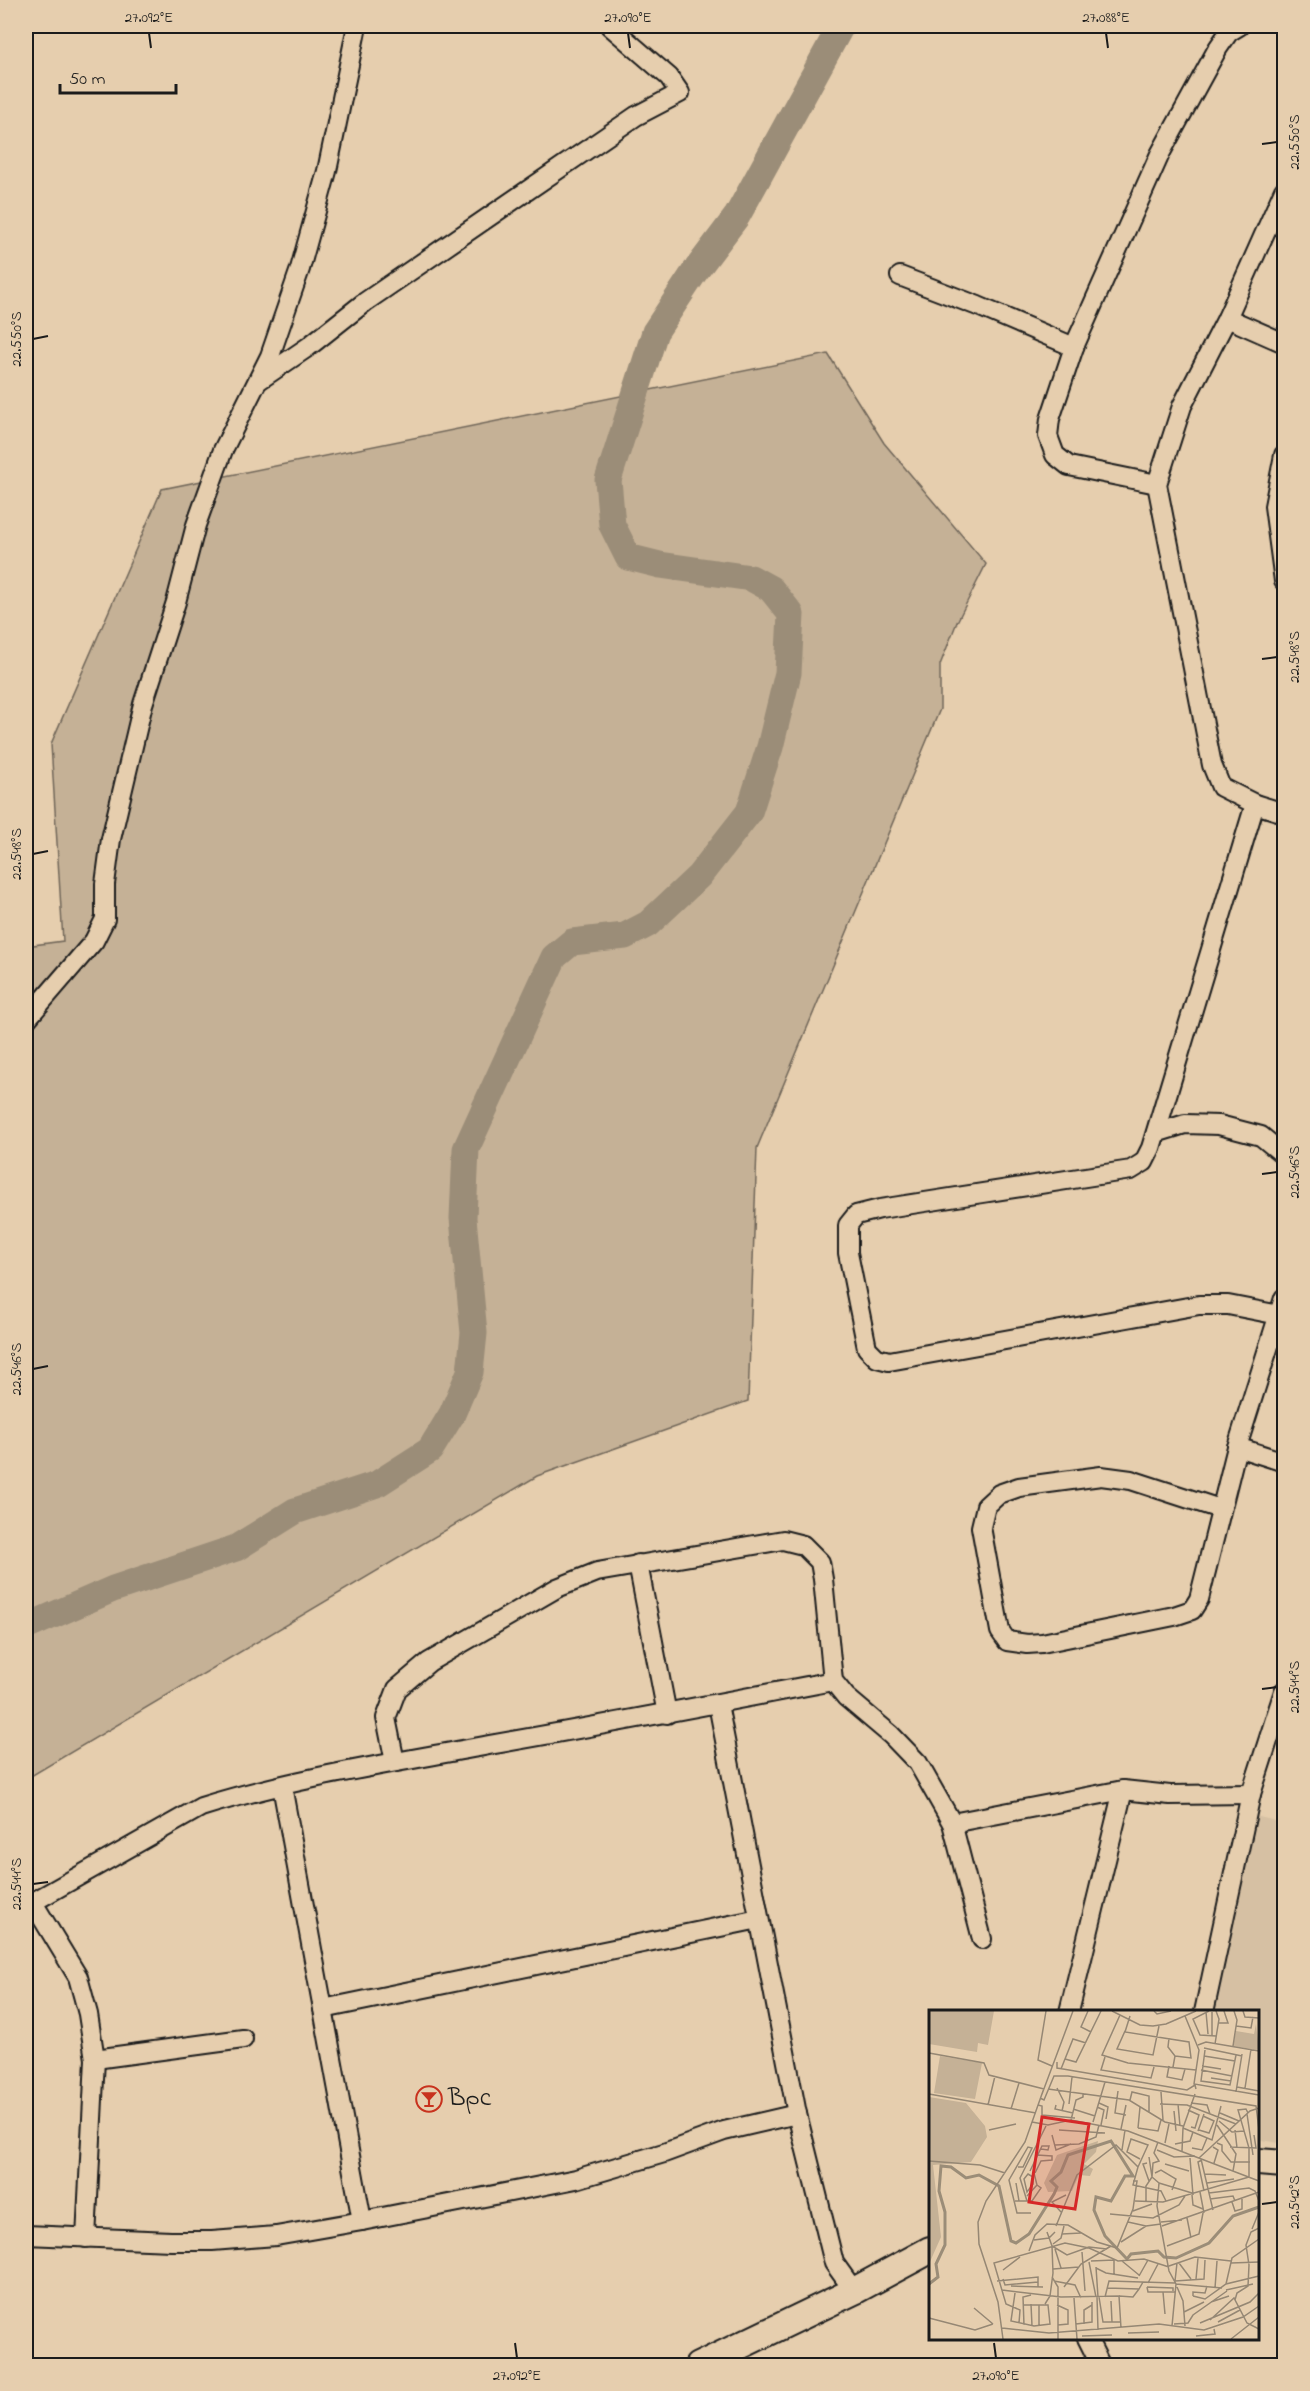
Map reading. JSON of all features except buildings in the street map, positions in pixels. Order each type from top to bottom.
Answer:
[{"type":"street","points":[[26,1020],[89,948],[105,919],[105,884],[111,839],[143,704],[176,602],[196,525],[223,450],[270,356],[300,269],[327,171],[357,26]]},
{"type":"street","points":[[258,381],[309,347],[366,302],[636,116],[680,93],[669,76],[610,26]]},
{"type":"street","points":[[1158,484],[1070,466],[1055,455],[1048,436],[1050,418],[1074,348],[1160,154],[1218,48],[1229,32],[1239,26]]},
{"type":"street","points":[[1284,190],[1227,318],[1182,406],[1158,484],[1212,765],[1221,787],[1255,804],[1284,813]]},
{"type":"street","points":[[900,276],[978,306],[1074,348]]},
{"type":"street","points":[[1227,318],[1284,343]]},
{"type":"street","points":[[1284,455],[1274,506],[1284,581]]},
{"type":"street","points":[[1220,1509],[1131,1480],[1101,1476],[1018,1487],[999,1494],[986,1506],[981,1527],[1000,1631],[1007,1641],[1034,1644],[1174,1616],[1192,1610],[1199,1599],[1237,1448],[1282,1306],[1199,1305],[889,1361],[877,1358],[867,1348],[848,1253],[848,1224],[856,1215],[880,1209],[1131,1170],[1144,1162],[1156,1133],[1255,804]]},
{"type":"street","points":[[1156,1133],[1185,1124],[1219,1125],[1261,1136],[1284,1155]]},
{"type":"street","points":[[1237,1448],[1284,1462]]},
{"type":"street","points":[[395,1762],[386,1718],[397,1689],[429,1662],[557,1588],[597,1572],[638,1564],[783,1540],[803,1545],[820,1562],[824,1579],[833,1681],[846,1697],[891,1735],[918,1763],[952,1823],[982,1939]]},
{"type":"street","points":[[638,1564],[667,1714]]},
{"type":"street","points":[[86,2238],[95,2059],[88,2014],[78,1977],[29,1904],[201,1807],[282,1785],[395,1762],[667,1714],[833,1681]]},
{"type":"street","points":[[1204,2010],[1251,1794],[1284,1691]]},
{"type":"street","points":[[718,1704],[797,2114],[834,2263],[854,2291]]},
{"type":"street","points":[[282,1785],[362,2221]]},
{"type":"street","points":[[952,1823],[1123,1790],[1170,1795],[1251,1794]]},
{"type":"street","points":[[1069,2010],[1123,1790]]},
{"type":"street","points":[[323,2009],[759,1919]]},
{"type":"street","points":[[95,2059],[243,2039]]},
{"type":"street","points":[[26,2235],[213,2241],[276,2236],[576,2179],[664,2153],[724,2131],[797,2114]]},
{"type":"street","points":[[1259,2162],[1284,2164]]},
{"type":"street","points":[[698,2366],[854,2291],[929,2251]]},
{"type":"street","points":[[1088,2340],[1101,2366]]},
{"type":"shaded area","points":[[828,354],[884,443],[986,564],[957,622],[940,665],[940,709],[757,1148],[748,1401],[537,1476],[26,1779],[26,946],[63,941],[51,744],[162,489]]},
{"type":"shaded area","points":[[1255,1816],[1284,1823],[1284,2144],[1259,2139],[1259,2010],[1215,2010]]},
{"type":"waterway","points":[[26,1627],[113,1589],[236,1548],[295,1511],[377,1484],[430,1450],[452,1414],[470,1372],[474,1333],[463,1218],[466,1149],[554,957],[572,942],[625,936],[648,924],[699,876],[749,812],[770,747],[788,673],[791,614],[771,589],[751,578],[660,565],[628,557],[612,525],[608,480],[655,332],[694,273],[737,216],[841,26]]},
{"type":"place","name":"Bpc","points":[[429,2099]]}]
